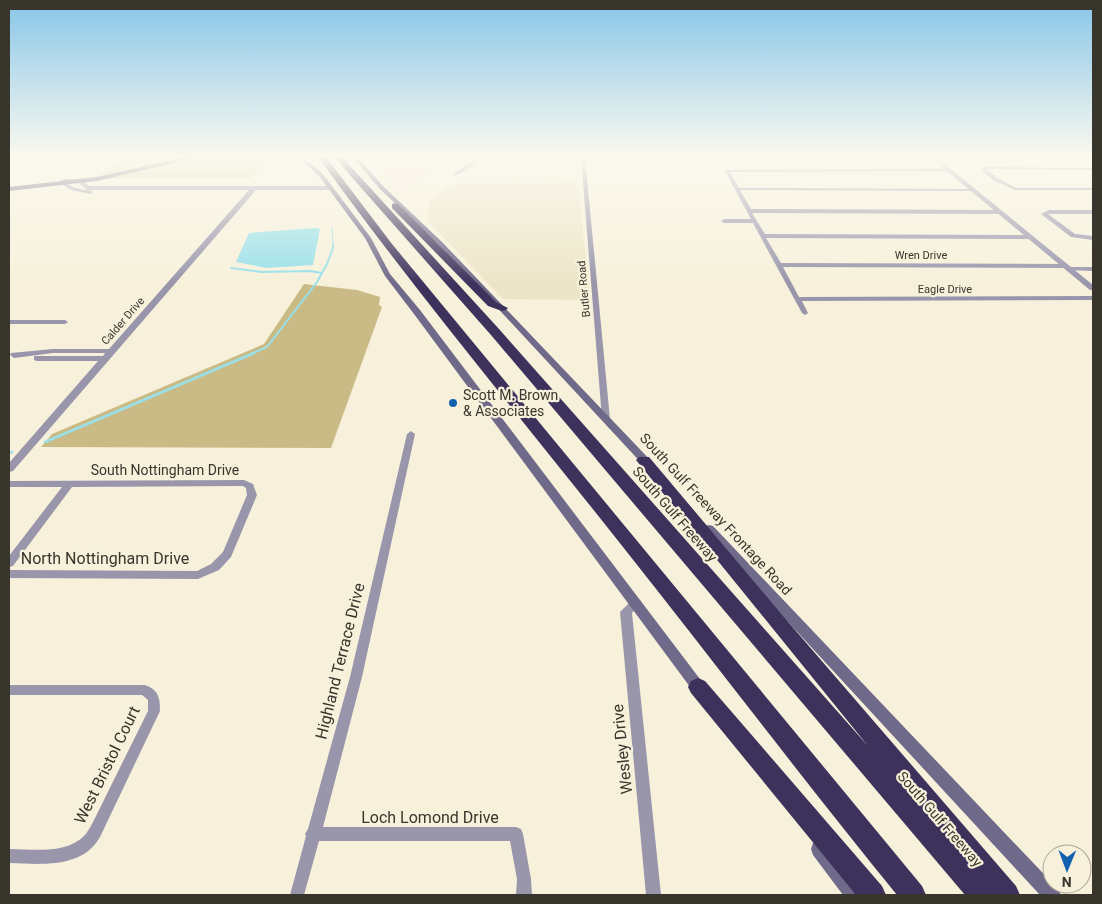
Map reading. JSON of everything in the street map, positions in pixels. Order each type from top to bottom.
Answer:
[{"type":"highway","points":[[344,199],[369,234],[368,238]]},
{"type":"highway","points":[[356,199],[388,246],[697,625],[832,797],[913,895]]},
{"type":"highway","name":"South Gulf Freeway","points":[[381,199],[982,895]]},
{"type":"highway","points":[[386,199],[492,304],[502,308]]},
{"type":"highway","points":[[644,460],[1007,895]]},
{"type":"highway","points":[[698,687],[873,895]]},
{"type":"main road","points":[[338,199],[368,238],[386,274],[854,895]]},
{"type":"main road","name":"South Gulf Freeway Frontage Road","points":[[394,199],[441,244],[502,308],[1052,895]]},
{"type":"street","name":"Calder Drive","points":[[9,469],[244,199]]},
{"type":"street","name":"Butler Road","points":[[586,199],[606,419]]},
{"type":"street","points":[[743,199],[805,314]]},
{"type":"street","points":[[983,199],[1093,288]]},
{"type":"street","points":[[749,211],[999,212]]},
{"type":"street","points":[[1093,212],[1044,214],[1073,236],[1093,238]]},
{"type":"street","points":[[724,221],[754,221]]},
{"type":"street","points":[[763,236],[1030,237]]},
{"type":"street","name":"Wren Drive","points":[[779,265],[1066,267],[1093,269]]},
{"type":"street","name":"Eagle Drive","points":[[798,299],[1093,298]]},
{"type":"street","points":[[9,322],[65,322]]},
{"type":"street","points":[[11,355],[42,352],[111,352]]},
{"type":"street","points":[[11,355],[105,359]]},
{"type":"street","name":"Highland Terrace Drive","points":[[297,895],[356,677],[411,434]]},
{"type":"street","name":"South Nottingham Drive","points":[[69,484],[244,483],[250,486],[252,495],[225,556]]},
{"type":"street","points":[[9,484],[69,484]]},
{"type":"street","points":[[9,563],[69,484]]},
{"type":"street","name":"North Nottingham Drive","points":[[9,574],[198,575],[214,567],[225,556]]},
{"type":"street","name":"Wesley Drive","points":[[636,604],[626,612],[654,895]]},
{"type":"street","points":[[9,690],[145,690],[154,698]]},
{"type":"street","name":"West Bristol Court","points":[[84,845],[90,840],[100,823],[154,711],[154,698]]},
{"type":"street","name":"Loch Lomond Drive","points":[[312,834],[516,834],[524,879],[524,895]]},
{"type":"street","points":[[9,856],[53,856],[72,853],[84,845]]},
{"type":"shaded area","points":[[431,199],[580,199],[590,300],[503,299],[428,221],[429,201]]},
{"type":"shaded area","points":[[304,284],[357,290],[380,297],[379,305],[382,307],[331,448],[41,447],[52,434],[264,344]]},
{"type":"water","points":[[320,229],[313,265],[267,268],[236,262],[249,233]]},
{"type":"waterway","points":[[332,228],[333,244]]},
{"type":"waterway","points":[[322,273],[333,244]]},
{"type":"waterway","points":[[231,268],[261,272],[310,271],[322,273]]},
{"type":"waterway","points":[[251,354],[267,347],[322,273]]},
{"type":"waterway","points":[[45,442],[254,353]]},
{"type":"place","name":"Scott M. Brown & Associates","points":[[453,403]]}]
